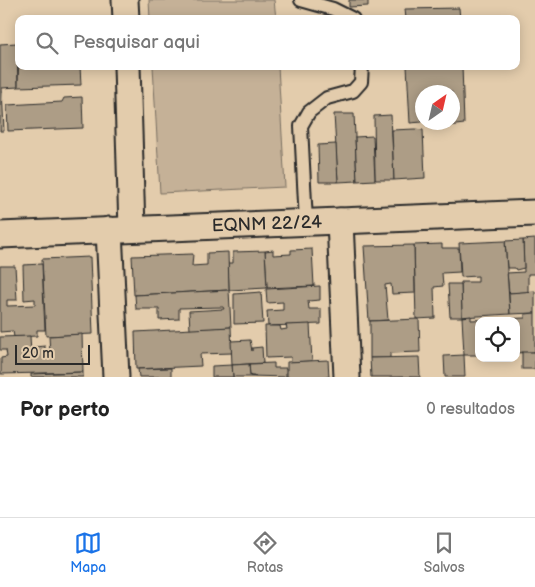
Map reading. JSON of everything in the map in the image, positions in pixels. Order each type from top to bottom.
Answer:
[{"type":"street","points":[[125,0],[126,15]]},
{"type":"street","points":[[116,377],[127,70]]},
{"type":"street","name":"EQNM 22/24","points":[[0,235],[535,213]]},
{"type":"street","points":[[340,221],[347,377]]},
{"type":"lane","points":[[301,0],[333,9],[345,15]]},
{"type":"lane","points":[[306,222],[301,126],[309,112],[327,98],[353,91],[361,82],[362,70]]},
{"type":"shaded area","points":[[149,0],[274,0],[276,15],[150,15]]},
{"type":"shaded area","points":[[153,70],[278,70],[285,187],[160,193]]},
{"type":"building","points":[[349,0],[368,0],[368,6],[349,7]]},
{"type":"building","points":[[459,8],[460,15],[406,15],[405,9]]},
{"type":"building","points":[[15,43],[15,70],[18,70],[18,87],[2,88],[4,131],[0,131],[0,44]]},
{"type":"building","points":[[18,70],[80,70],[81,85],[18,87]]},
{"type":"building","points":[[407,70],[462,70],[464,124],[460,124],[460,85],[415,85],[415,123],[410,123]]},
{"type":"building","points":[[82,97],[83,128],[8,131],[7,105],[62,102],[64,98]]},
{"type":"building","points":[[334,114],[354,114],[357,181],[338,182]]},
{"type":"building","points":[[391,115],[394,180],[375,180],[374,116]]},
{"type":"building","points":[[392,130],[423,130],[425,178],[394,180]]},
{"type":"building","points":[[373,136],[375,180],[357,181],[355,137]]},
{"type":"building","points":[[336,144],[338,182],[319,182],[318,145]]},
{"type":"building","points":[[535,239],[535,274],[528,274],[528,292],[509,293],[507,273],[524,272],[523,240]]},
{"type":"building","points":[[523,240],[524,268],[516,270],[515,268],[507,268],[505,241]]},
{"type":"building","points":[[505,241],[510,314],[462,317],[461,282],[478,282],[478,276],[461,277],[459,243]]},
{"type":"building","points":[[442,244],[442,248],[459,248],[460,272],[442,273],[443,286],[434,287],[435,318],[416,319],[414,245]]},
{"type":"building","points":[[414,245],[415,293],[392,294],[391,284],[385,285],[388,320],[369,321],[364,246]]},
{"type":"building","points":[[312,249],[314,286],[267,288],[265,251],[273,250],[273,255],[291,254],[291,250]]},
{"type":"building","points":[[265,251],[267,288],[229,290],[228,263],[233,263],[233,252]]},
{"type":"building","points":[[228,252],[229,290],[134,295],[132,256],[193,254],[192,266],[207,265],[207,253]]},
{"type":"building","points":[[90,257],[93,334],[46,336],[42,259]]},
{"type":"building","points":[[42,264],[45,330],[37,330],[37,336],[14,337],[13,331],[0,332],[0,266],[15,266],[17,300],[7,300],[7,306],[35,305],[35,299],[24,300],[23,265]]},
{"type":"building","points":[[448,284],[461,284],[462,317],[450,317]]},
{"type":"building","points":[[320,286],[320,300],[308,301],[309,309],[321,309],[321,324],[268,326],[267,311],[283,310],[283,302],[267,303],[266,289]]},
{"type":"building","points":[[229,290],[231,327],[190,330],[189,311],[224,309],[223,307],[179,308],[179,319],[159,320],[159,309],[136,309],[135,295]]},
{"type":"building","points":[[535,291],[535,313],[510,314],[509,293]]},
{"type":"building","points":[[261,292],[263,323],[234,324],[234,294]]},
{"type":"building","points":[[535,313],[535,352],[520,353],[520,318],[525,318],[525,314]]},
{"type":"building","points":[[471,316],[471,320],[475,320],[475,355],[464,355],[462,317]]},
{"type":"building","points":[[419,319],[420,352],[390,353],[390,358],[370,358],[370,321]]},
{"type":"building","points":[[310,324],[312,361],[291,362],[291,357],[266,358],[265,326],[280,326],[281,330],[287,329],[286,325]]},
{"type":"building","points":[[231,327],[232,353],[200,354],[201,366],[136,369],[135,332]]},
{"type":"building","points":[[82,334],[83,372],[1,374],[1,358],[7,357],[6,350],[0,350],[0,337],[30,336],[31,354],[35,355],[34,347],[45,346],[45,353],[50,353],[49,336]]},
{"type":"building","points":[[250,340],[252,351],[252,348],[262,347],[263,363],[232,365],[231,341]]},
{"type":"building","points":[[522,352],[535,352],[535,369],[522,369]]},
{"type":"building","points":[[464,355],[465,377],[445,377],[444,356]]},
{"type":"building","points":[[419,357],[420,377],[371,377],[370,358]]},
{"type":"building","points":[[328,360],[329,377],[287,377],[287,362]]},
{"type":"building","points":[[274,363],[274,368],[286,368],[286,377],[250,376],[249,364]]},
{"type":"building","points":[[249,364],[250,376],[257,377],[233,377],[232,365]]},
{"type":"building","points":[[232,365],[233,377],[212,377],[212,366]]},
{"type":"building","points":[[171,368],[171,377],[139,377],[138,369]]},
{"type":"building","points":[[83,372],[83,377],[31,377],[31,374]]}]
